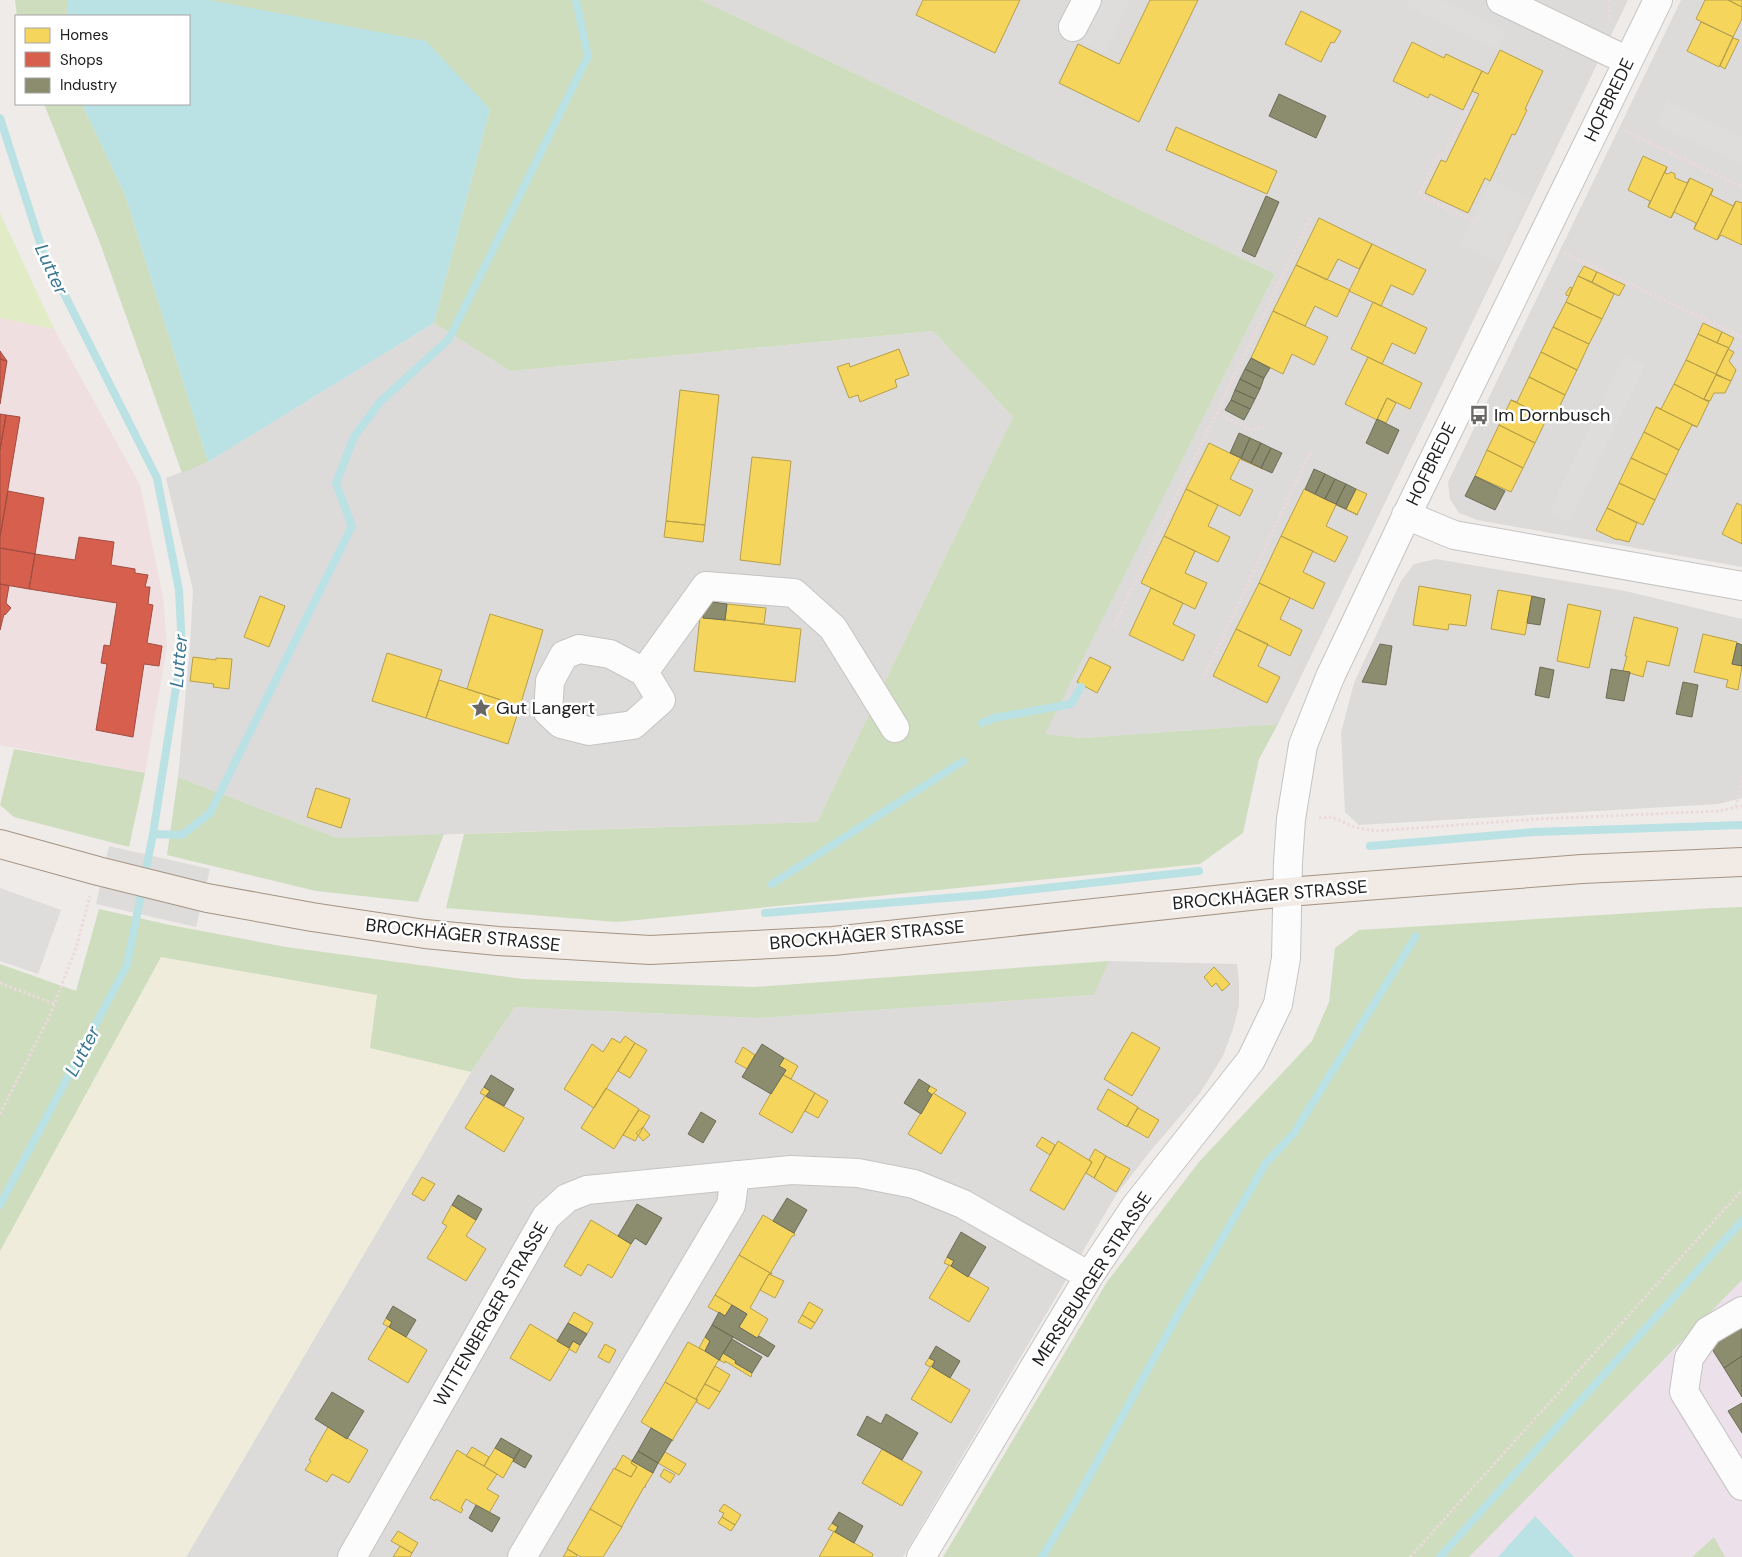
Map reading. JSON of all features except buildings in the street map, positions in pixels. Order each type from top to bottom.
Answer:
[{"type":"main road","name":"BROCKHÄGER STRASSE","points":[[0,844],[98,872],[207,898],[312,917],[426,934],[498,941],[650,950],[833,941],[1288,892],[1582,868],[1742,862]]},
{"type":"street","points":[[1074,27],[1087,0]]},
{"type":"street","points":[[1501,0],[1628,61]]},
{"type":"street","name":"HOFBREDE","points":[[1288,892],[1291,819],[1303,745],[1330,677],[1406,515],[1658,0]]},
{"type":"street","points":[[1406,515],[1454,536],[1742,586]]},
{"type":"street","points":[[644,672],[706,586],[794,593],[833,628],[895,728]]},
{"type":"street","name":"MERSEBURGER STRASSE","points":[[921,1557],[1089,1276],[1135,1206],[1251,1060],[1278,1004],[1286,958],[1288,892]]},
{"type":"street","name":"WITTENBERGER STRASSE","points":[[352,1557],[546,1217],[567,1198],[587,1190],[790,1170],[858,1173],[914,1184],[963,1204],[1089,1276]]},
{"type":"street","points":[[522,1557],[731,1205],[735,1175]]},
{"type":"street","points":[[1742,1311],[1708,1331],[1689,1358],[1684,1392],[1742,1486]]},
{"type":"path","points":[[1473,97],[1446,155],[1437,157],[1419,195],[1472,221],[1482,215]]},
{"type":"path","points":[[1600,118],[1742,187]]},
{"type":"path","points":[[1114,626],[1311,217]]},
{"type":"path","points":[[1539,242],[1742,338]]},
{"type":"path","points":[[1217,413],[1251,430],[1263,426]]},
{"type":"path","points":[[1202,681],[1311,450]]},
{"type":"path","points":[[1736,807],[1742,777]]},
{"type":"path","points":[[1291,819],[1332,817],[1354,827],[1375,832],[1538,819],[1718,811],[1742,806]]},
{"type":"path","points":[[0,1114],[55,1004],[76,948],[98,872]]},
{"type":"path","points":[[0,983],[55,1004]]},
{"type":"path","points":[[1410,1557],[1742,1190]]},
{"type":"shaded area","points":[[701,0],[1628,0],[1278,724],[1082,738],[1044,734],[1275,274]]},
{"type":"shaded area","points":[[1076,0],[1130,0],[1105,53],[1061,31]]},
{"type":"shaded area","points":[[1410,0],[1442,0],[1507,31],[1498,50],[1407,7]]},
{"type":"shaded area","points":[[1681,0],[1742,0],[1742,567],[1477,520],[1459,513],[1450,499],[1448,482]]},
{"type":"shaded area","points":[[1667,101],[1742,137],[1742,165],[1656,124]]},
{"type":"shaded area","points":[[1492,180],[1530,198],[1498,263],[1460,245]]},
{"type":"shaded area","points":[[0,318],[54,329],[140,485],[163,597],[167,647],[145,773],[0,745]]},
{"type":"shaded area","points":[[434,323],[510,371],[933,331],[1013,417],[817,822],[337,838],[178,777],[193,590],[166,478],[208,462]]},
{"type":"shaded area","points":[[1624,356],[1645,365],[1569,523],[1549,513]]},
{"type":"shaded area","points":[[1436,559],[1625,591],[1742,619],[1742,798],[1718,804],[1359,825],[1345,812],[1341,733],[1354,683],[1401,581],[1414,564]]},
{"type":"shaded area","points":[[0,888],[61,910],[38,974],[0,961]]},
{"type":"shaded area","points":[[161,957],[377,995],[370,1048],[471,1072],[186,1557],[0,1557],[0,1251]]},
{"type":"shaded area","points":[[1109,961],[1237,964],[1239,1006],[1233,1029],[1223,1056],[1200,1093],[1116,1195],[903,1557],[186,1557],[471,1072],[515,1007],[758,1018],[1093,995]]},
{"type":"shaded area","points":[[1742,1280],[1742,1557],[1725,1557],[1714,1538],[1692,1557],[1469,1557]]},
{"type":"green space","points":[[15,0],[67,0],[67,15],[17,15]]},
{"type":"green space","points":[[209,0],[701,0],[1275,274],[1045,734],[1082,738],[1278,724],[1259,759],[1243,833],[1200,864],[617,922],[446,908],[464,834],[817,822],[1013,417],[933,331],[510,371],[434,323],[490,109]]},
{"type":"green space","points":[[44,105],[82,105],[125,195],[208,462],[182,473],[100,243]]},
{"type":"green space","points":[[0,213],[54,329],[0,318]]},
{"type":"green space","points":[[14,749],[145,773],[129,847],[14,817],[0,805]]},
{"type":"green space","points":[[178,777],[337,838],[444,834],[418,902],[316,891],[167,855]]},
{"type":"green space","points":[[1742,907],[1742,1280],[1469,1557],[943,1557],[1107,1282],[1199,1162],[1312,1041],[1329,1002],[1335,948],[1359,930]]},
{"type":"green space","points":[[99,909],[170,925],[286,947],[523,979],[754,987],[1109,961],[1094,995],[758,1018],[515,1007],[471,1072],[370,1048],[377,995],[161,957],[0,1251],[0,964],[76,991]]},
{"type":"green space","points":[[1714,1537],[1725,1557],[1692,1557]]},
{"type":"water","points":[[67,0],[209,0],[426,41],[490,109],[434,323],[208,462],[125,195],[82,105],[190,105],[190,15],[67,15]]},
{"type":"water","points":[[1535,1516],[1574,1557],[1498,1557]]},
{"type":"pier","points":[[109,846],[210,869],[196,927],[96,904]]},
{"type":"waterway","points":[[153,834],[182,835],[210,813],[352,526],[336,483],[354,437],[380,402],[449,339],[588,56],[576,0]]},
{"type":"waterway","name":"Lutter","points":[[0,118],[43,252],[157,478],[179,590],[182,649],[153,834],[127,965],[0,1205]]},
{"type":"waterway","points":[[982,723],[994,718],[1071,704],[1081,687]]},
{"type":"waterway","points":[[772,884],[963,761]]},
{"type":"waterway","points":[[1370,846],[1534,832],[1742,825]]},
{"type":"waterway","points":[[765,913],[982,895],[1199,871]]},
{"type":"waterway","points":[[1042,1557],[1074,1504],[1182,1307],[1266,1163],[1294,1133],[1416,936]]},
{"type":"waterway","points":[[1440,1557],[1742,1221]]},
{"type":"place","name":"Im Dornbusch","points":[[1479,415]]},
{"type":"place","name":"Gut Langert","points":[[481,708]]}]
